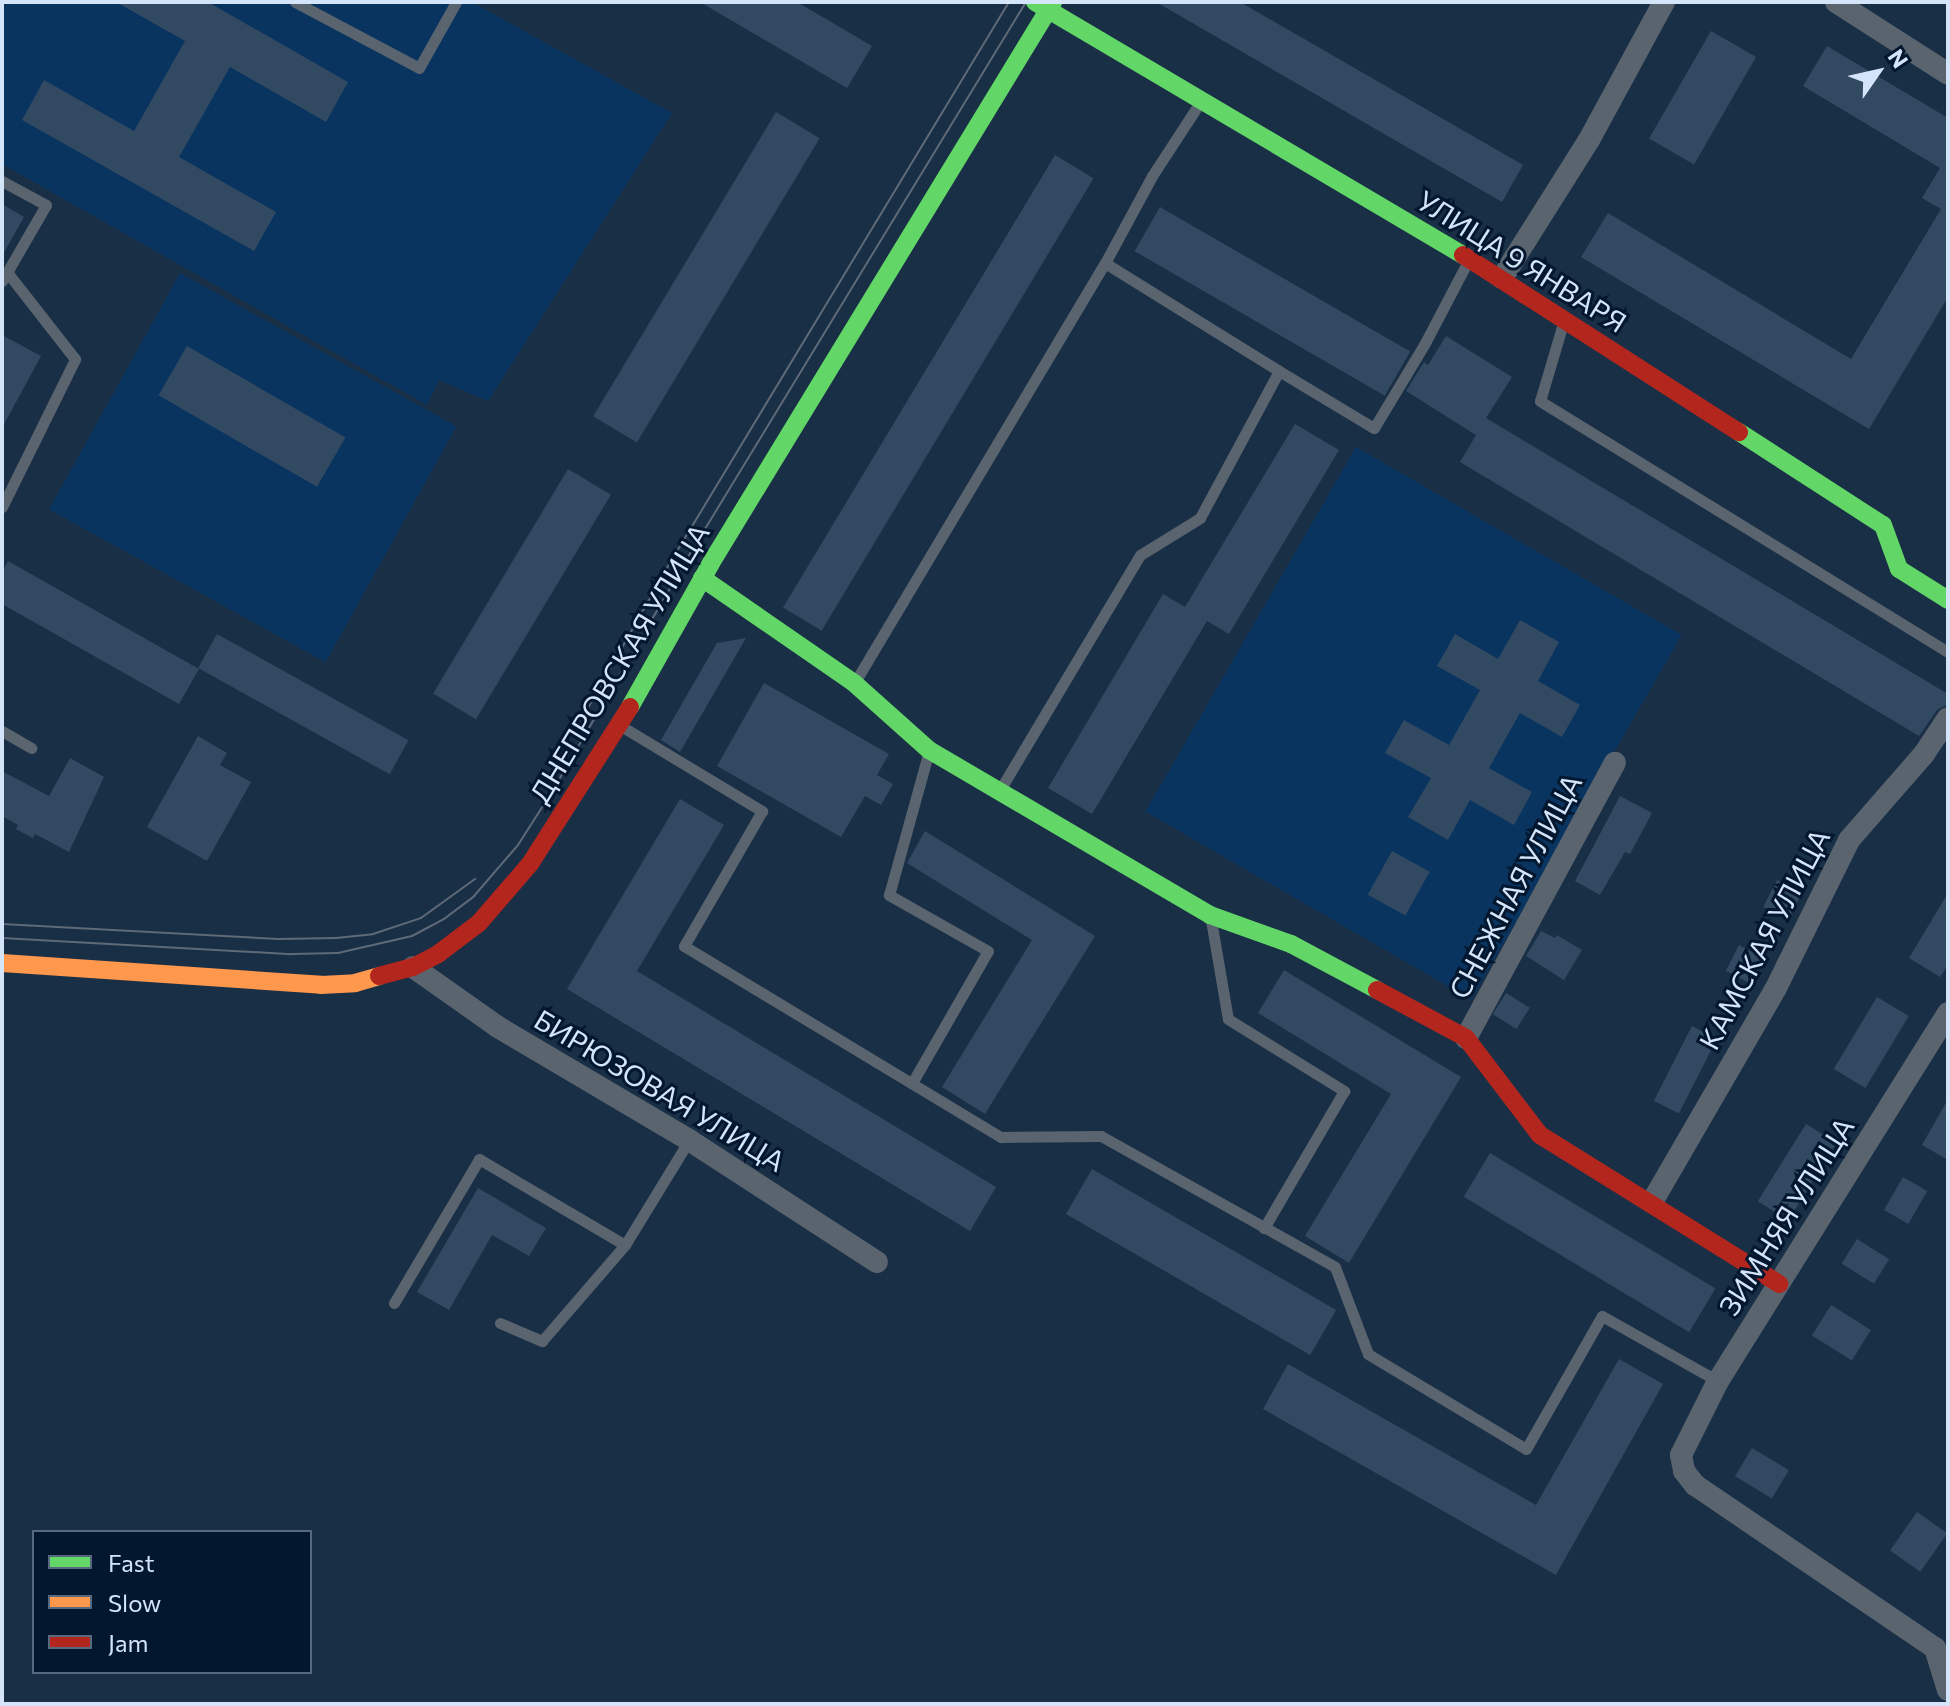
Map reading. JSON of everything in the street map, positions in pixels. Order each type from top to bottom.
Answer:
[{"type":"street","points":[[1502,278],[1589,140],[1664,2]]},
{"type":"street","points":[[1836,2],[1948,74]]},
{"type":"street","name":"УЛИЦА 9 ЯНВАРЯ","points":[[1046,5],[1502,278],[1883,525],[1899,569],[1948,600]]},
{"type":"street","name":"ДНЕПРОВСКАЯ УЛИЦА","points":[[2,963],[321,985],[383,978],[413,967],[459,940],[498,905],[530,864],[620,725],[702,578],[1046,5]]},
{"type":"street","points":[[702,578],[772,623],[854,683],[929,750],[1210,915],[1291,944],[1466,1038],[1540,1135],[1779,1284]]},
{"type":"street","name":"КАМСКАЯ УЛИЦА","points":[[1652,1202],[1776,988],[1849,840],[1924,754],[1948,718]]},
{"type":"street","name":"СНЕЖНАЯ УЛИЦА","points":[[1466,1038],[1615,763]]},
{"type":"street","name":"БИРЮЗОВАЯ УЛИЦА","points":[[413,967],[498,1027],[689,1140],[877,1262]]},
{"type":"street","name":"ЗИМНЯЯ УЛИЦА","points":[[1942,1645],[1695,1485],[1684,1471],[1681,1455],[1718,1381],[1948,1013]]},
{"type":"street","points":[[1942,1645],[1948,1690]]},
{"type":"lane","points":[[295,2],[419,68],[456,2]]},
{"type":"lane","points":[[854,683],[1105,263],[1152,176],[1202,100]]},
{"type":"lane","points":[[2,181],[46,205],[4,276],[75,359],[2,507]]},
{"type":"lane","points":[[1105,263],[1374,428],[1425,343],[1469,258]]},
{"type":"lane","points":[[1564,320],[1540,401],[1948,652]]},
{"type":"lane","points":[[1000,791],[1140,555],[1200,518],[1279,371]]},
{"type":"lane","points":[[620,725],[762,811],[684,946],[1001,1137],[1101,1136],[1335,1267],[1368,1354],[1526,1449],[1602,1316],[1718,1381]]},
{"type":"lane","points":[[2,731],[31,748]]},
{"type":"lane","points":[[912,1083],[988,951],[889,895],[929,750]]},
{"type":"lane","points":[[1210,915],[1228,1019],[1344,1091],[1264,1228]]},
{"type":"lane","points":[[500,1323],[542,1341],[625,1245],[689,1140]]},
{"type":"lane","points":[[394,1303],[479,1159],[625,1245]]},
{"type":"shaded area","points":[[2,2],[472,2],[672,113],[488,401],[439,380],[427,405],[2,164]]},
{"type":"shaded area","points":[[180,273],[456,426],[325,662],[49,509]]},
{"type":"shaded area","points":[[1356,447],[1682,635],[1471,1000],[1146,812]]},
{"type":"building","points":[[116,2],[208,2],[348,82],[326,122],[230,67],[179,157],[276,212],[254,251],[22,120],[44,80],[134,131],[185,41]]},
{"type":"building","points":[[700,2],[797,2],[872,46],[847,88]]},
{"type":"building","points":[[1156,2],[1240,2],[1523,165],[1502,202]]},
{"type":"building","points":[[1711,31],[1756,57],[1694,164],[1649,138]]},
{"type":"building","points":[[1827,46],[1948,118],[1948,297],[1869,429],[1581,257],[1608,213],[1851,359],[1941,209],[1922,198],[1940,168],[1803,86]]},
{"type":"building","points":[[776,112],[820,138],[637,443],[593,416]]},
{"type":"building","points":[[1055,155],[1094,178],[822,631],[783,608]]},
{"type":"building","points":[[2,204],[24,217],[2,256]]},
{"type":"building","points":[[1160,207],[1410,352],[1385,396],[1134,251]]},
{"type":"building","points":[[2,335],[41,356],[2,428]]},
{"type":"building","points":[[1446,336],[1512,377],[1486,418],[1948,694],[1948,704],[1937,710],[1919,736],[1460,462],[1476,435],[1406,391],[1424,362],[1428,365]]},
{"type":"building","points":[[187,346],[345,438],[317,487],[158,395]]},
{"type":"building","points":[[1295,424],[1339,450],[1229,634],[1207,621],[1092,814],[1048,788],[1163,594],[1185,607]]},
{"type":"building","points":[[568,469],[611,495],[476,719],[433,694]]},
{"type":"building","points":[[8,561],[199,669],[179,704],[2,604],[2,572]]},
{"type":"building","points":[[1520,620],[1559,642],[1538,681],[1580,705],[1562,737],[1520,713],[1489,768],[1532,792],[1514,825],[1470,800],[1448,840],[1408,817],[1431,778],[1385,753],[1404,720],[1449,745],[1480,690],[1437,666],[1455,634],[1498,659]]},
{"type":"building","points":[[217,634],[409,740],[390,774],[198,668]]},
{"type":"building","points":[[746,638],[680,752],[661,740],[717,643]]},
{"type":"building","points":[[764,683],[889,754],[877,775],[893,784],[881,805],[865,796],[841,837],[717,766]]},
{"type":"building","points":[[198,736],[227,753],[220,765],[251,782],[207,861],[147,827]]},
{"type":"building","points":[[70,758],[104,777],[69,852],[35,834],[33,838],[16,829],[18,825],[2,816],[2,771],[49,796]]},
{"type":"building","points":[[1620,796],[1652,813],[1630,854],[1625,852],[1600,895],[1575,881]]},
{"type":"building","points":[[680,799],[724,825],[637,971],[996,1187],[970,1231],[567,989]]},
{"type":"building","points":[[925,831],[1095,936],[985,1114],[942,1087],[1032,940],[907,863]]},
{"type":"building","points":[[1392,851],[1430,872],[1405,916],[1368,895]]},
{"type":"building","points":[[1777,880],[1802,893],[1788,919],[1763,907]]},
{"type":"building","points":[[1948,893],[1948,965],[1940,977],[1909,958]]},
{"type":"building","points":[[1541,931],[1555,938],[1557,935],[1582,950],[1564,980],[1526,956]]},
{"type":"building","points":[[1739,945],[1765,958],[1752,984],[1726,971]]},
{"type":"building","points":[[1284,970],[1461,1077],[1349,1263],[1305,1236],[1391,1094],[1258,1013]]},
{"type":"building","points":[[1506,993],[1530,1008],[1516,1029],[1493,1014]]},
{"type":"building","points":[[1877,997],[1909,1016],[1865,1088],[1834,1069]]},
{"type":"building","points":[[1692,1026],[1717,1039],[1679,1114],[1654,1101]]},
{"type":"building","points":[[1948,1099],[1948,1160],[1922,1145]]},
{"type":"building","points":[[1806,1124],[1837,1143],[1788,1220],[1758,1201]]},
{"type":"building","points":[[1490,1153],[1715,1288],[1689,1332],[1464,1197]]},
{"type":"building","points":[[1092,1169],[1336,1310],[1310,1355],[1066,1214]]},
{"type":"building","points":[[1903,1177],[1927,1191],[1908,1224],[1884,1210]]},
{"type":"building","points":[[478,1188],[546,1228],[529,1256],[492,1235],[449,1310],[417,1292]]},
{"type":"building","points":[[1857,1239],[1889,1259],[1874,1284],[1842,1264]]},
{"type":"building","points":[[1831,1305],[1871,1330],[1852,1360],[1812,1336]]},
{"type":"building","points":[[1619,1359],[1663,1384],[1556,1575],[1263,1409],[1288,1364],[1536,1505]]},
{"type":"building","points":[[1752,1448],[1789,1470],[1772,1498],[1735,1476]]},
{"type":"building","points":[[1917,1512],[1947,1533],[1920,1572],[1890,1551]]},
{"type":"tram line","points":[[585,713],[668,566],[1009,2]]},
{"type":"tram line","points":[[2,938],[292,954],[338,953],[412,936],[444,919],[474,896],[518,845],[553,790],[694,547],[1026,2]]},
{"type":"tram line","points":[[2,924],[279,939],[336,938],[373,934],[421,918],[475,879]]},
{"type":"traffic: fast","points":[[1035,2],[1463,255]]},
{"type":"traffic: fast","points":[[630,707],[711,563],[1053,2]]},
{"type":"traffic: fast","points":[[1739,432],[1883,525],[1899,569],[1948,600]]},
{"type":"traffic: fast","points":[[702,578],[854,683],[929,750],[1210,915],[1291,944],[1377,990]]},
{"type":"traffic: slow","points":[[2,963],[321,985],[355,983],[379,976]]},
{"type":"traffic: jam","points":[[1463,255],[1739,432]]},
{"type":"traffic: jam","points":[[379,976],[413,967],[438,954],[479,923],[530,864],[630,707]]},
{"type":"traffic: jam","points":[[1377,990],[1466,1038],[1540,1135],[1779,1284]]}]
